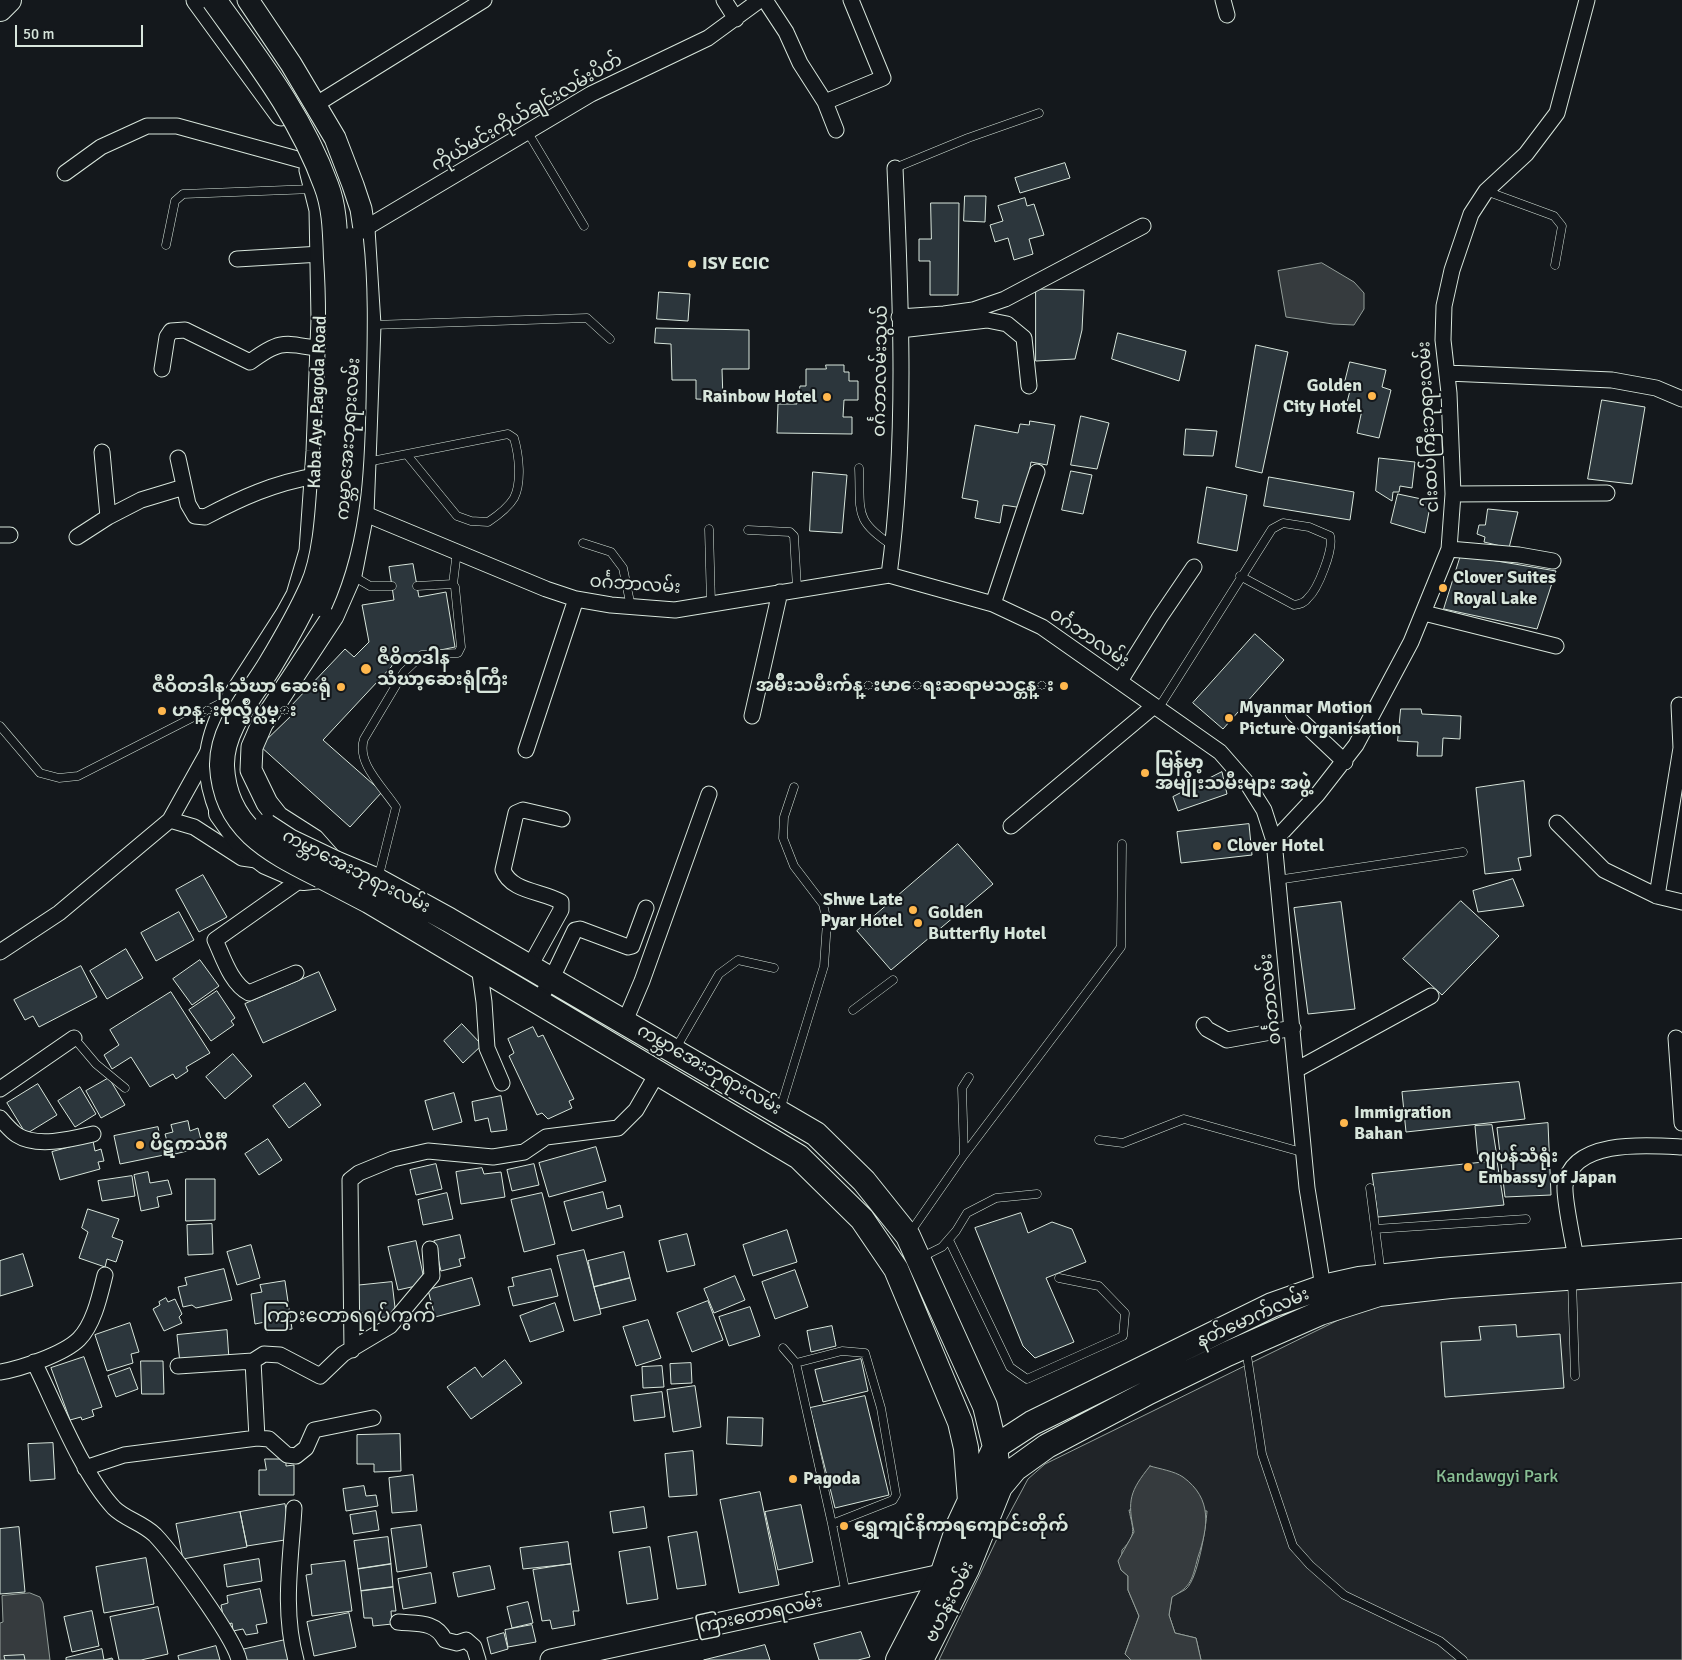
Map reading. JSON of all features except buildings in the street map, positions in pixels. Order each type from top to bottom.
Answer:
[{"type":"main road","points":[[0,9],[9,0]]},
{"type":"main road","name":"Kaba Aye Pagoda Road","points":[[197,0],[285,120],[308,162],[361,209],[364,229],[370,325],[365,462],[363,513],[351,575],[333,616],[262,724],[252,747],[251,770],[267,803],[278,817],[314,840],[320,872]]},
{"type":"main road","name":"ကမ္ဘာအေးဘုရားလမ်း","points":[[214,0],[289,104],[317,162],[332,207],[338,273],[337,391],[328,499],[318,564],[314,582],[298,616],[239,713],[225,748],[222,764],[224,787],[230,805],[243,824],[262,843],[283,857],[320,872],[658,1072],[807,1145],[864,1181],[908,1236],[985,1406],[995,1447],[1000,1487]]},
{"type":"main road","name":"ကမ္ဘာအေးဘုရားလမ်း","points":[[230,0],[295,92],[317,131],[334,166],[347,206],[352,242],[354,278],[354,397],[350,470],[338,554],[334,571],[311,622],[243,735],[235,772],[237,785],[244,801],[266,826],[289,841],[320,872]]},
{"type":"main road","name":"Kaba Aye Pagoda Road","points":[[221,813],[211,789],[208,767],[215,730],[234,696],[276,633],[296,595],[310,551],[322,349],[320,210],[337,187],[335,138],[291,64],[248,0]]},
{"type":"main road","points":[[285,120],[316,105]]},
{"type":"main road","name":"ကမ္ဘာအေးဘုရားလမ်း","points":[[221,813],[244,844],[266,862],[378,881],[552,978],[779,1112],[807,1145],[862,1219],[896,1270],[960,1422],[966,1448],[970,1501]]},
{"type":"main road","name":"နတ်မောက်လမ်း","points":[[995,1447],[1032,1423],[1272,1305],[1323,1287],[1382,1276],[1574,1268],[1682,1251]]},
{"type":"main road","name":"နတ်မောက်လမ်း","points":[[1574,1268],[1682,1270]]},
{"type":"main road","name":"နတ်မောက်လမ်း","points":[[1000,1487],[1015,1469],[1046,1446],[1246,1345],[1320,1313],[1379,1294],[1450,1286],[1531,1271]]},
{"type":"main road","points":[[985,1406],[1007,1419],[1032,1423]]},
{"type":"main road","points":[[960,1422],[995,1447],[1046,1446]]},
{"type":"main road","points":[[970,1501],[995,1447]]},
{"type":"main road","name":"ဗဟန်းလမ်း","points":[[921,1660],[967,1569],[1000,1487]]},
{"type":"main road","name":"ဗဟန်းလမ်း","points":[[898,1660],[942,1575],[959,1524],[970,1501]]},
{"type":"main road","name":"ကြားတောရလမ်း","points":[[551,1660],[598,1655],[967,1569]]},
{"type":"street","points":[[316,105],[484,0]]},
{"type":"street","points":[[724,0],[736,19]]},
{"type":"street","name":"ကိုယ်မင်းကိုယ်ချင်းလမ်းပိတ်","points":[[364,229],[591,94],[708,38],[760,0]]},
{"type":"street","points":[[765,0],[786,32],[800,63],[824,102],[836,130]]},
{"type":"street","points":[[824,102],[882,78],[851,0]]},
{"type":"street","name":"ငါးထပ်ကြီးဘုရားလမ်း","points":[[1274,841],[1345,762],[1356,746],[1411,642],[1448,549],[1453,494],[1447,373],[1443,340],[1444,306],[1452,270],[1471,214],[1486,191],[1526,154],[1558,112],[1587,0]]},
{"type":"street","points":[[65,173],[100,147],[147,126],[177,126],[308,162]]},
{"type":"street","name":"ဝင်္ဂဘာလမ်းသွယ်","points":[[889,575],[893,546],[899,444],[901,300],[895,168]]},
{"type":"street","points":[[900,323],[973,310],[1005,299],[1143,226]]},
{"type":"street","points":[[237,259],[322,254]]},
{"type":"street","points":[[900,323],[1000,321],[1024,338],[1029,386]]},
{"type":"street","points":[[162,369],[167,337],[171,331],[185,330],[250,362],[276,344],[293,344],[322,349]]},
{"type":"street","points":[[1447,373],[1612,380],[1656,388],[1682,399]]},
{"type":"street","points":[[102,452],[108,517]]},
{"type":"street","points":[[178,458],[188,504],[195,516],[200,518],[252,493],[286,481],[315,476]]},
{"type":"street","points":[[993,604],[1037,472]]},
{"type":"street","points":[[77,537],[108,517],[142,500],[184,486]]},
{"type":"street","points":[[1453,494],[1607,493]]},
{"type":"street","name":"ဝင်္ဂဘာလမ်း","points":[[363,513],[546,589],[576,599],[631,607],[676,610],[797,588],[889,575],[993,604],[1042,627],[1220,752],[1247,783],[1264,810],[1274,841],[1307,1188],[1323,1287],[1320,1313]]},
{"type":"street","points":[[1448,549],[1519,555],[1553,561]]},
{"type":"street","points":[[1120,681],[1194,567]]},
{"type":"street","points":[[752,716],[780,592]]},
{"type":"street","points":[[526,750],[576,599]]},
{"type":"street","points":[[1424,613],[1556,646]]},
{"type":"street","points":[[1657,896],[1681,748],[1679,706]]},
{"type":"street","points":[[1011,826],[1156,707]]},
{"type":"street","points":[[1294,712],[1345,762]]},
{"type":"street","points":[[0,952],[59,913],[170,820],[211,747]]},
{"type":"street","points":[[624,1021],[642,981],[708,794]]},
{"type":"street","points":[[530,966],[560,910],[561,902],[515,884],[506,879],[502,870],[516,813],[523,810],[562,819]]},
{"type":"street","points":[[170,820],[194,827],[242,858],[266,862]]},
{"type":"street","points":[[1557,823],[1604,870],[1657,896],[1682,902]]},
{"type":"street","points":[[296,973],[249,992],[244,990],[233,976],[215,940],[320,872]]},
{"type":"street","points":[[538,1002],[576,930],[580,929],[628,947],[632,946],[646,908]]},
{"type":"street","points":[[479,966],[487,1048],[502,1083]]},
{"type":"street","points":[[1296,1070],[1431,996]]},
{"type":"street","points":[[1204,1025],[1207,1029],[1227,1040],[1293,1028]]},
{"type":"street","points":[[0,1089],[74,1038]]},
{"type":"street","points":[[1676,1038],[1682,1123]]},
{"type":"street","points":[[352,1350],[350,1180],[359,1173],[393,1159],[428,1151],[493,1157],[524,1152],[546,1137],[618,1128],[636,1110],[658,1072]]},
{"type":"street","points":[[0,1118],[18,1136],[38,1141],[70,1139],[93,1134]]},
{"type":"street","points":[[1574,1268],[1565,1186],[1571,1170],[1578,1162],[1590,1154],[1615,1146],[1682,1147]]},
{"type":"street","points":[[178,1366],[253,1361],[264,1354],[280,1355],[320,1376],[338,1359],[390,1326],[431,1278],[433,1272],[430,1249]]},
{"type":"street","points":[[0,1372],[34,1362],[62,1350],[79,1339],[96,1310],[105,1275]]},
{"type":"street","points":[[253,1361],[257,1438]]},
{"type":"street","points":[[34,1362],[85,1468],[114,1509],[154,1534],[169,1552],[230,1639],[239,1660]]},
{"type":"street","points":[[85,1468],[124,1455],[257,1438],[269,1439],[287,1455],[296,1456],[306,1448],[314,1430],[374,1418]]},
{"type":"street","points":[[294,1508],[287,1612],[289,1636],[296,1660]]},
{"type":"street","points":[[398,1622],[431,1625],[440,1631],[445,1640],[457,1643],[466,1640],[474,1646],[478,1660]]},
{"type":"lane","points":[[895,168],[968,138],[1039,113]]},
{"type":"lane","points":[[527,131],[584,226]]},
{"type":"lane","points":[[166,245],[175,201],[184,194],[337,187]]},
{"type":"lane","points":[[1486,191],[1554,216],[1560,220],[1562,226],[1554,264]]},
{"type":"lane","points":[[370,325],[587,318],[610,338]]},
{"type":"lane","points":[[365,462],[408,456],[508,434],[514,438],[516,444],[518,476],[514,497],[500,514],[488,522],[470,521],[457,516],[408,456]]},
{"type":"lane","points":[[859,468],[862,518],[872,533],[893,546]]},
{"type":"lane","points":[[1156,707],[1240,576],[1272,529],[1283,523],[1309,527],[1330,536],[1332,543],[1327,560],[1310,598],[1303,603],[1294,605],[1240,576]]},
{"type":"lane","points":[[709,529],[711,604]]},
{"type":"lane","points":[[748,530],[790,532],[794,536],[797,588]]},
{"type":"lane","points":[[583,543],[611,552],[623,568],[631,607]]},
{"type":"lane","points":[[378,881],[396,807],[364,760],[361,748],[364,739],[404,672],[422,655],[458,653],[461,647],[455,587],[453,584],[457,551]]},
{"type":"lane","points":[[351,575],[370,586],[392,586]]},
{"type":"lane","points":[[417,586],[453,584]]},
{"type":"lane","points":[[0,726],[40,773],[58,778],[78,776],[234,696]]},
{"type":"lane","points":[[779,1112],[824,966],[827,922],[824,904],[794,866],[783,838],[784,817],[794,787]]},
{"type":"lane","points":[[908,1236],[964,1155],[1085,992],[1121,947],[1122,844]]},
{"type":"lane","points":[[1278,880],[1463,852]]},
{"type":"lane","points":[[675,1050],[719,974],[738,960],[774,968]]},
{"type":"lane","points":[[853,1010],[893,980]]},
{"type":"lane","points":[[74,1038],[96,1064],[126,1088]]},
{"type":"lane","points":[[964,1155],[962,1088],[969,1077]]},
{"type":"lane","points":[[1099,1140],[1123,1143],[1184,1120],[1305,1153]]},
{"type":"lane","points":[[1370,1188],[1382,1276]]},
{"type":"lane","points":[[918,1258],[942,1247],[967,1213],[974,1209],[996,1198],[1036,1194]]},
{"type":"lane","points":[[1375,1230],[1526,1219]]},
{"type":"lane","points":[[949,1240],[1010,1367],[1027,1380],[1123,1336],[1125,1313],[1099,1286],[1059,1278]]},
{"type":"lane","points":[[1574,1268],[1575,1376]]},
{"type":"lane","points":[[1246,1345],[1262,1454],[1293,1546],[1310,1566],[1344,1595],[1440,1641],[1463,1660]]},
{"type":"lane","points":[[783,1348],[796,1363],[846,1596]]},
{"type":"lane","points":[[796,1363],[842,1351],[865,1353],[881,1408],[896,1495],[893,1500],[832,1524]]},
{"type":"green space","name":"Kandawgyi Park","points":[[1682,1278],[1682,1660],[1201,1660],[1196,1638],[1175,1633],[1169,1615],[1172,1596],[1186,1589],[1194,1575],[1203,1540],[1207,1511],[1129,1510],[1133,1532],[1130,1540],[1122,1550],[1121,1570],[1128,1576],[1128,1590],[1139,1616],[1125,1654],[1131,1660],[939,1660],[1006,1520],[1028,1479],[1045,1464],[1373,1303]]},
{"type":"shaded area","points":[[1322,263],[1354,282],[1364,293],[1364,309],[1354,325],[1286,317],[1278,271]]},
{"type":"shaded area","points":[[1150,1466],[1183,1477],[1193,1486],[1204,1504],[1206,1524],[1194,1571],[1184,1589],[1172,1597],[1169,1615],[1175,1633],[1196,1638],[1201,1660],[1131,1660],[1125,1654],[1139,1616],[1128,1590],[1128,1576],[1121,1570],[1118,1561],[1134,1532],[1131,1504],[1134,1489]]},
{"type":"shaded area","points":[[30,1593],[40,1597],[43,1603],[50,1660],[0,1660],[0,1623],[3,1622],[2,1596]]},
{"type":"place","name":"ISY ECIC","points":[[692,264]]},
{"type":"place","name":"Golden City Hotel","points":[[1372,396]]},
{"type":"place","name":"Rainbow Hotel","points":[[827,397]]},
{"type":"place","name":"Clover Suites Royal Lake","points":[[1443,588]]},
{"type":"place","name":"ဇီဝိတဒါန သံဃာ့ဆေးရုံကြီး","points":[[366,669]]},
{"type":"place","name":"အမ်ိဳးသမီးက်န္းမာေရးဆရာမသင္တန္း","points":[[1064,686]]},
{"type":"place","name":"ဇီဝိတဒါန သံဃာ ဆေးရုံ","points":[[341,687]]},
{"type":"place","name":"ဟန္းဗိုလ္ခ်ဳပ္လမ္း","points":[[162,711]]},
{"type":"place","name":"Myanmar Motion Picture Organisation","points":[[1229,718]]},
{"type":"place","name":"မြန်မာ့ အမျိုးသမီးများ အဖွဲ့","points":[[1145,773]]},
{"type":"place","name":"Clover Hotel","points":[[1217,846]]},
{"type":"place","name":"Shwe Late Pyar Hotel","points":[[913,910]]},
{"type":"place","name":"Golden Butterfly Hotel","points":[[918,923]]},
{"type":"place","name":"Immigration Bahan","points":[[1344,1123]]},
{"type":"place","name":"ပိဋကသိင်္ဂီ","points":[[140,1145]]},
{"type":"place","name":"ဂျပန်သံရုံး Embassy of Japan","points":[[1468,1167]]},
{"type":"place","name":"Pagoda","points":[[793,1479]]},
{"type":"place","name":"ရွှေကျင်နိကာရကျောင်းတိုက်","points":[[844,1526]]},
{"type":"district","name":"ကြားတောရရပ်ကွက်","points":[[349,1317]]}]
